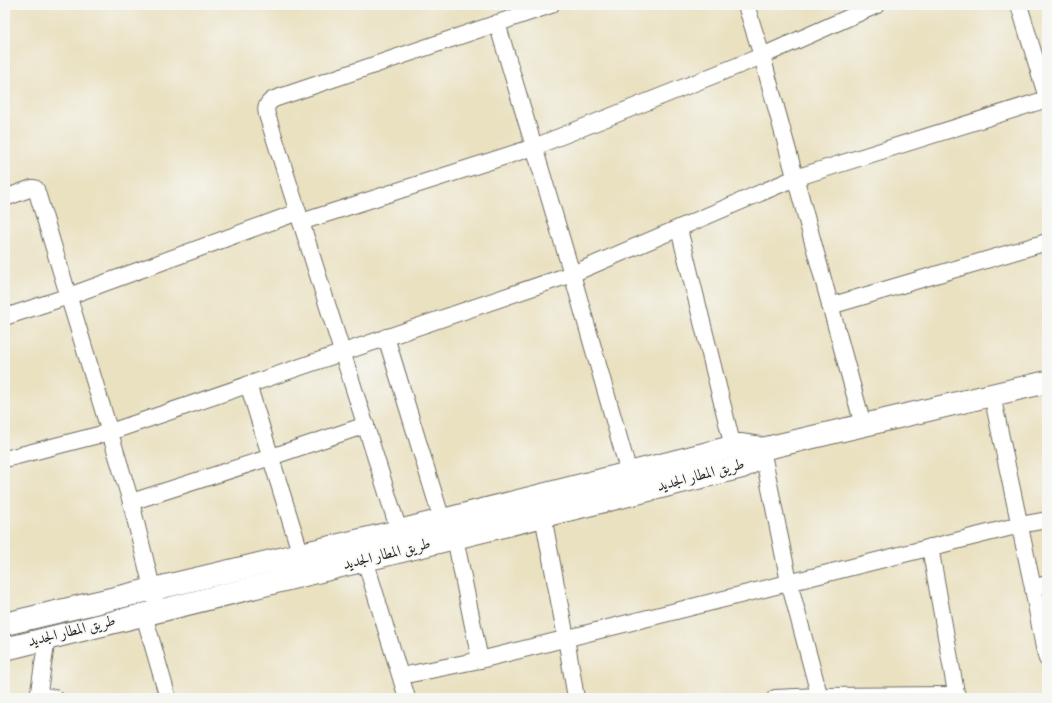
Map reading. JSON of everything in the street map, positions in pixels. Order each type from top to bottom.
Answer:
[{"type":"street","points":[[399,531],[269,122],[266,108],[269,102],[274,99],[551,5]]},
{"type":"street","points":[[746,5],[762,56],[863,425]]},
{"type":"street","points":[[5,317],[299,217],[534,147],[762,56],[878,5]]},
{"type":"street","points":[[5,459],[110,432],[572,274],[795,178],[1047,98],[1018,5]]},
{"type":"street","points":[[497,23],[572,274],[629,473]]},
{"type":"street","points":[[5,198],[32,188],[36,189],[131,502],[152,590],[151,613],[168,698]]},
{"type":"street","points":[[679,229],[733,447]]},
{"type":"street","points":[[830,306],[1047,242]]},
{"type":"street","points":[[386,337],[442,520]]},
{"type":"street","name":"طريق المطار الجديد","points":[[5,649],[742,467],[754,461],[762,450],[1047,382]]},
{"type":"street","points":[[248,384],[301,554]]},
{"type":"street","points":[[992,395],[1020,525],[1040,586],[1044,648],[1047,659]]},
{"type":"street","points":[[131,502],[366,425]]},
{"type":"street","name":"طريق المطار الجديد","points":[[6,619],[152,590],[399,531],[733,447],[748,445],[755,446],[762,450]]},
{"type":"street","points":[[762,450],[789,582],[819,697]]},
{"type":"street","points":[[543,516],[576,698]]},
{"type":"street","points":[[401,676],[480,660],[930,547],[1047,520]]},
{"type":"street","points":[[455,538],[480,660]]},
{"type":"street","points":[[775,698],[957,696],[930,547]]},
{"type":"street","points":[[365,560],[407,698]]},
{"type":"street","points":[[48,638],[38,696],[54,698]]}]
